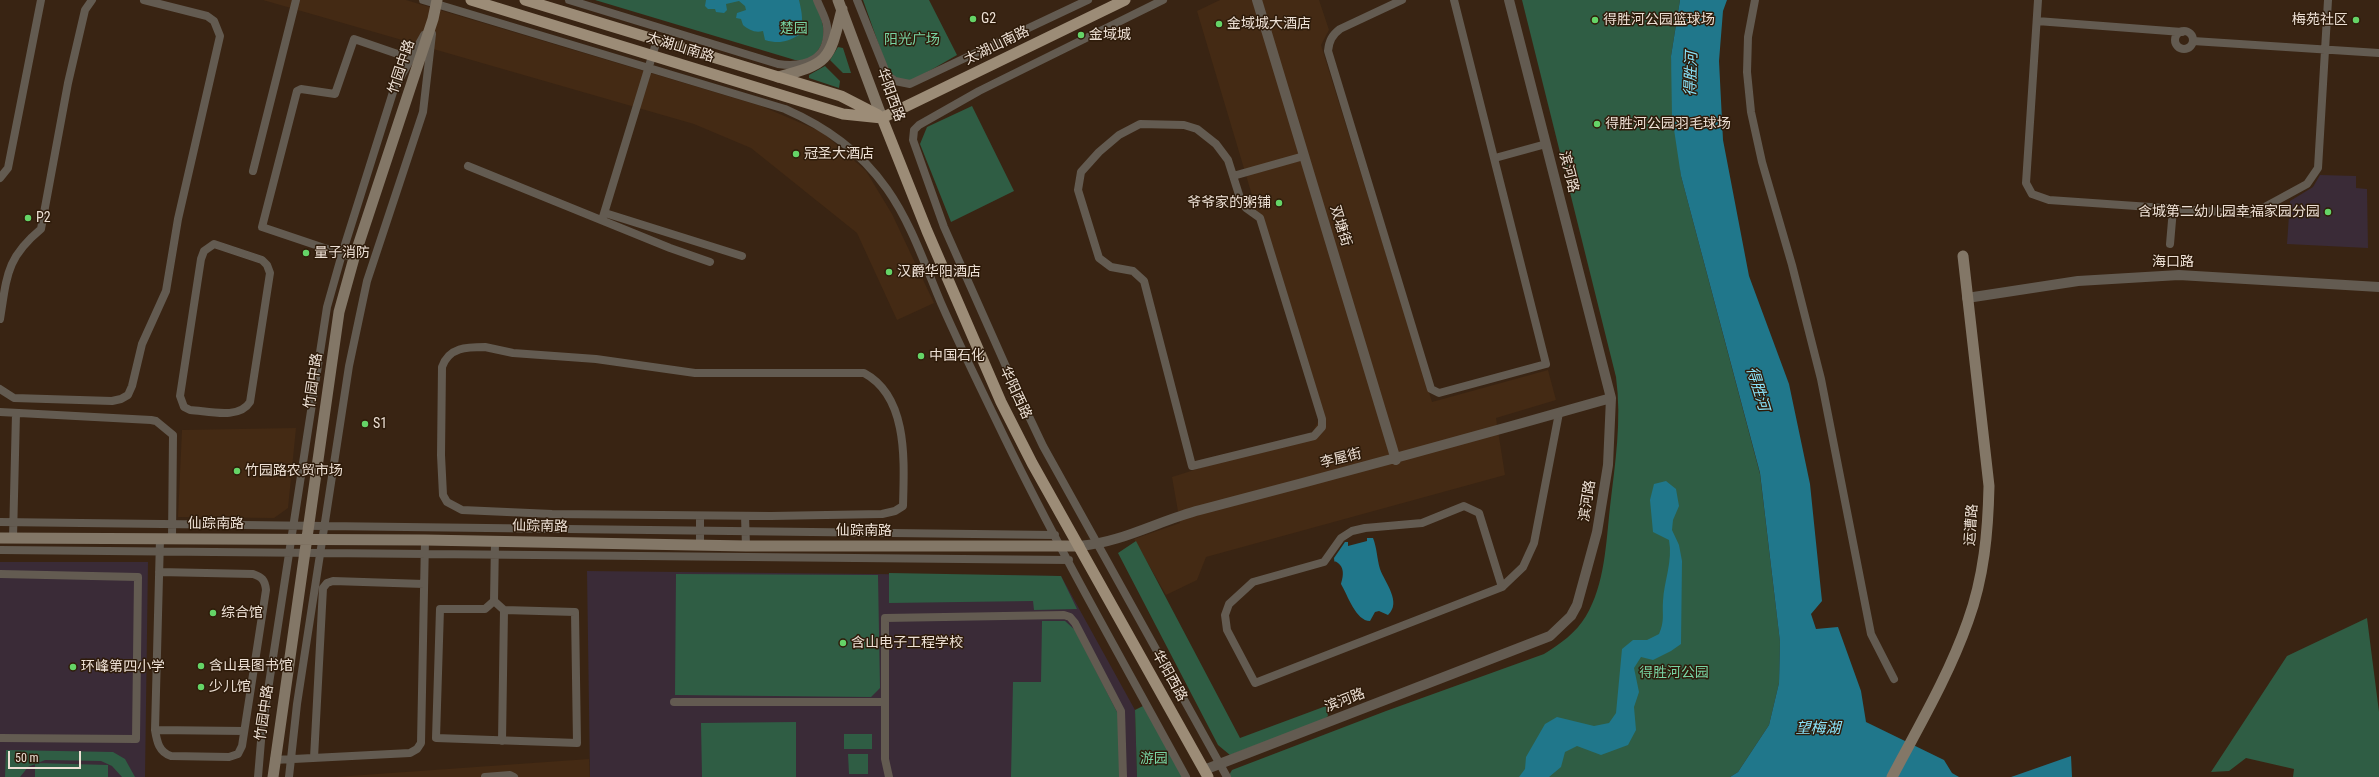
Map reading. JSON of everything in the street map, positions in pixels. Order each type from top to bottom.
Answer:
[{"type":"main road","name":"太湖山南路","points":[[471,0],[843,114],[882,118],[1125,0]]},
{"type":"main road","name":"太湖山南路","points":[[525,0],[848,98],[882,118]]},
{"type":"main road","name":"竹园中路","points":[[273,777],[274,760],[339,312],[354,258],[437,2]]},
{"type":"main road","name":"华阳西路","points":[[840,5],[882,118],[927,231],[1001,402],[1032,463],[1206,774]]},
{"type":"main road","points":[[778,77],[813,68],[824,60],[834,40],[840,5]]},
{"type":"main road","name":"运漕路","points":[[1892,777],[1948,669],[1969,620],[1983,566],[1989,519],[1989,486],[1963,256]]},
{"type":"main road","name":"仙踪南路","points":[[0,538],[425,540],[746,546],[1079,546]]},
{"type":"street","points":[[0,178],[8,168],[41,0]]},
{"type":"street","points":[[0,319],[11,262],[25,242],[41,229],[70,76],[85,10],[92,0]]},
{"type":"street","points":[[253,171],[296,0]]},
{"type":"street","points":[[423,0],[437,2],[785,109],[805,118],[839,138],[869,166],[888,190],[914,237],[972,370],[1020,469],[1186,777]]},
{"type":"street","points":[[570,0],[778,64],[797,66],[806,64],[819,56],[827,39],[826,24],[818,0]]},
{"type":"street","points":[[857,0],[887,75],[900,83],[910,84],[1088,0]]},
{"type":"street","points":[[1163,0],[979,91],[919,125],[914,130],[913,136],[914,146],[944,227],[1012,382],[1044,446],[1227,777]]},
{"type":"street","name":"双塘街","points":[[1257,0],[1396,460]]},
{"type":"street","points":[[1402,0],[1340,29],[1333,34],[1329,43],[1328,51],[1431,389],[1439,393],[1546,364],[1454,0]]},
{"type":"street","name":"滨河路","points":[[1206,774],[1220,764],[1550,636],[1571,616],[1578,605],[1597,532],[1608,465],[1611,398],[1509,0]]},
{"type":"street","points":[[1755,0],[1748,37],[1747,72],[1751,112],[1762,162],[1792,265],[1821,379],[1871,634],[1894,679]]},
{"type":"street","points":[[2038,0],[2026,183],[2028,189],[2037,197],[2049,200],[2252,214],[2307,184],[2313,178],[2318,168],[2328,0]]},
{"type":"street","points":[[0,389],[14,398],[112,401],[121,400],[128,395],[132,386],[142,344],[166,291],[178,219],[220,36],[214,21],[207,16],[168,3],[149,1]]},
{"type":"street","points":[[258,777],[262,729],[327,307],[342,254],[394,89],[433,18]]},
{"type":"street","points":[[289,777],[297,704],[349,366],[367,281],[423,112],[433,18]]},
{"type":"street","points":[[2037,21],[2182,32],[2190,34],[2193,41]]},
{"type":"street","points":[[2182,32],[2177,35],[2176,40],[2179,47],[2189,48],[2193,41]]},
{"type":"street","points":[[354,258],[262,227],[297,91],[301,89],[335,94],[354,39],[419,61]]},
{"type":"street","points":[[603,217],[657,40]]},
{"type":"street","points":[[2193,41],[2379,53]]},
{"type":"street","points":[[1140,124],[1184,125],[1197,129],[1216,144],[1228,160],[1233,176],[1241,201],[1246,208],[1260,218],[1322,427],[1314,436],[1192,466],[1144,281],[1133,271],[1111,266],[1099,258],[1078,190],[1081,172],[1099,152],[1119,135],[1140,124]]},
{"type":"street","points":[[1495,158],[1546,144]]},
{"type":"street","points":[[1233,176],[1304,156]]},
{"type":"street","points":[[468,166],[603,217],[710,262]]},
{"type":"street","points":[[2170,244],[2173,208]]},
{"type":"street","points":[[603,217],[742,256]]},
{"type":"street","points":[[214,244],[262,260],[267,265],[270,273],[250,402],[246,408],[236,412],[190,410],[181,402],[180,396],[201,258],[204,251],[214,244]]},
{"type":"street","name":"海口路","points":[[1967,298],[2078,281],[2179,275],[2379,287]]},
{"type":"street","points":[[485,347],[513,353],[596,359],[695,372],[864,373],[879,385],[897,414],[904,463],[903,506],[882,514],[745,516],[552,514],[462,510],[454,507],[447,502],[443,495],[441,463],[442,367],[444,360],[448,356],[464,348],[485,347]]},
{"type":"street","name":"李屋街","points":[[1079,546],[1098,545],[1181,514],[1396,460],[1611,398]]},
{"type":"street","points":[[0,412],[150,420],[170,431],[173,435],[172,539]]},
{"type":"street","points":[[13,538],[16,413]]},
{"type":"street","points":[[1502,587],[1479,513],[1464,506],[1422,523],[1365,528],[1352,531],[1341,538],[1324,562],[1253,582],[1229,604],[1225,615],[1227,630],[1255,683],[1502,587],[1523,567],[1534,543],[1559,413]]},
{"type":"street","points":[[700,516],[700,545]]},
{"type":"street","points":[[745,516],[746,546]]},
{"type":"street","points":[[0,522],[1055,535]]},
{"type":"street","points":[[159,572],[253,574],[265,582],[266,590],[242,746],[238,754],[229,757],[171,756],[160,749],[155,730],[159,572],[160,551],[160,539]]},
{"type":"street","points":[[274,760],[410,753],[417,749],[421,743],[425,540]]},
{"type":"street","points":[[494,601],[504,610],[575,612],[577,743],[436,738],[440,609],[485,609],[494,601],[495,541]]},
{"type":"street","points":[[0,550],[1069,560]]},
{"type":"street","points":[[0,574],[138,577],[138,585],[136,739],[0,738]]},
{"type":"street","points":[[314,758],[323,588],[333,581],[424,584]]},
{"type":"street","points":[[502,741],[504,610]]},
{"type":"street","points":[[889,777],[885,759],[885,618],[1064,615],[1075,623],[1119,705],[1123,721],[1123,777]]},
{"type":"street","points":[[674,702],[885,702]]},
{"type":"street","points":[[155,730],[244,731]]},
{"type":"street","points":[[485,777],[510,775],[514,777]]},
{"type":"shaded area","points":[[263,0],[406,0],[761,106],[822,132],[866,171],[892,214],[934,303],[897,320],[857,233],[751,148],[694,124]]},
{"type":"shaded area","points":[[1220,0],[1319,0],[1329,30],[1321,45],[1432,402],[1548,370],[1556,400],[1496,418],[1505,475],[1206,557],[1197,580],[1166,595],[1134,539],[1180,523],[1172,477],[1312,433],[1319,420],[1197,11]]},
{"type":"shaded area","name":"含城第二幼儿园幸福家园分园","points":[[2320,175],[2356,176],[2356,188],[2367,189],[2368,248],[2287,244],[2290,201],[2313,187]]},
{"type":"shaded area","points":[[296,428],[288,508],[274,518],[178,517],[182,430]]},
{"type":"shaded area","name":"环峰第四小学","points":[[0,562],[148,562],[145,777],[0,777]]},
{"type":"shaded area","name":"含山电子工程学校","points":[[587,571],[1061,576],[1135,710],[1137,777],[590,777]]},
{"type":"shaded area","points":[[589,759],[590,777],[335,777]]},
{"type":"green space","name":"楚园","points":[[595,0],[815,0],[822,21],[824,34],[823,41],[820,48],[811,58],[795,60]]},
{"type":"green space","name":"阳光广场","points":[[863,0],[929,0],[957,55],[910,82],[894,77],[886,65]]},
{"type":"green space","name":"得胜河公园","points":[[1522,0],[1680,0],[1671,56],[1681,176],[1760,474],[1780,642],[1779,683],[1769,725],[1738,772],[1730,777],[1228,777],[1232,770],[1386,711],[1544,654],[1573,633],[1586,616],[1597,591],[1604,563],[1616,459],[1618,393],[1616,377]]},
{"type":"green space","points":[[838,47],[843,48],[851,73],[843,73],[830,60]]},
{"type":"green space","points":[[825,66],[840,81],[839,88],[809,78],[809,75]]},
{"type":"green space","points":[[972,106],[1014,191],[951,222],[920,144],[927,127]]},
{"type":"green space","points":[[1136,541],[1240,738],[1326,706],[1328,716],[1323,720],[1230,755],[1218,745],[1118,553]]},
{"type":"green space","points":[[889,573],[1061,576],[1077,609],[1034,610],[1033,601],[889,603]]},
{"type":"green space","points":[[676,574],[878,575],[880,688],[871,697],[675,695]]},
{"type":"green space","points":[[2367,618],[2379,712],[2379,777],[2293,777],[2294,769],[2246,758],[2229,771],[2211,772],[2287,656]]},
{"type":"green space","points":[[1042,621],[1065,621],[1075,630],[1118,714],[1121,777],[1011,777],[1013,682],[1041,682]]},
{"type":"green space","name":"游园","points":[[1143,706],[1185,777],[1137,777],[1135,710]]},
{"type":"green space","points":[[796,722],[796,777],[702,777],[701,723]]},
{"type":"green space","points":[[844,734],[872,734],[872,749],[844,749]]},
{"type":"green space","points":[[6,750],[113,752],[125,759],[135,777],[122,777],[112,766],[101,761],[45,760],[28,767],[20,777],[5,777]]},
{"type":"green space","points":[[848,754],[868,754],[868,774],[849,774]]},
{"type":"green space","points":[[35,763],[108,765],[108,777],[35,777]]},
{"type":"water","points":[[706,0],[799,0],[802,26],[799,35],[791,39],[783,42],[765,40],[763,31],[757,32],[750,30],[743,25],[741,19],[736,18],[737,13],[746,10],[745,6],[739,1],[726,4],[727,10],[724,13],[716,12],[715,9],[708,9],[705,6]]},
{"type":"water","points":[[1680,0],[1727,0],[1723,11],[1719,61],[1723,140],[1749,276],[1789,384],[1810,484],[1822,601],[1811,614],[1816,629],[1838,627],[1861,691],[1866,722],[1944,760],[1952,773],[1959,777],[1730,777],[1738,772],[1769,725],[1779,683],[1780,642],[1760,473],[1681,176],[1672,116],[1671,56]]},
{"type":"water","points":[[1666,481],[1676,489],[1679,506],[1673,520],[1672,530],[1679,545],[1682,561],[1681,644],[1653,660],[1641,657],[1634,668],[1639,692],[1634,707],[1636,730],[1628,745],[1601,755],[1577,746],[1565,752],[1561,767],[1549,777],[1519,777],[1525,769],[1526,757],[1545,724],[1557,717],[1594,726],[1609,723],[1616,713],[1622,649],[1633,640],[1647,640],[1659,634],[1663,621],[1664,593],[1670,548],[1669,540],[1653,532],[1650,500],[1654,484]]},
{"type":"water","points":[[1367,538],[1373,538],[1380,569],[1393,598],[1392,610],[1388,615],[1379,611],[1375,612],[1370,621],[1361,617],[1353,607],[1341,584],[1343,574],[1342,568],[1338,563],[1334,562],[1334,558],[1345,542],[1348,542],[1348,546],[1367,541]]},
{"type":"water","points":[[2071,756],[2072,777],[2011,777],[2014,776]]},
{"type":"place","name":"G2","points":[[973,19]]},
{"type":"place","name":"得胜河公园篮球场","points":[[1595,20]]},
{"type":"place","name":"梅苑社区","points":[[2356,20]]},
{"type":"place","name":"金域城大酒店","points":[[1219,24]]},
{"type":"place","name":"金域城","points":[[1081,35]]},
{"type":"place","name":"得胜河公园羽毛球场","points":[[1597,124]]},
{"type":"place","name":"冠圣大酒店","points":[[796,154]]},
{"type":"place","name":"爷爷家的粥铺","points":[[1279,203]]},
{"type":"place","name":"含城第二幼儿园幸福家园分园","points":[[2328,212]]},
{"type":"place","name":"P2","points":[[28,218]]},
{"type":"place","name":"量子消防","points":[[306,253]]},
{"type":"place","name":"汉爵华阳酒店","points":[[889,272]]},
{"type":"place","name":"中国石化","points":[[921,356]]},
{"type":"place","name":"S1","points":[[365,424]]},
{"type":"place","name":"竹园路农贸市场","points":[[237,471]]},
{"type":"place","name":"综合馆","points":[[213,613]]},
{"type":"place","name":"含山电子工程学校","points":[[843,643]]},
{"type":"place","name":"含山县图书馆","points":[[201,666]]},
{"type":"place","name":"环峰第四小学","points":[[73,667]]},
{"type":"place","name":"少儿馆","points":[[201,687]]},
{"type":"water label","name":"得胜河","points":[[1692,74]]},
{"type":"water label","name":"得胜河","points":[[1757,389]]},
{"type":"water label","name":"望梅湖","points":[[1818,729]]}]
